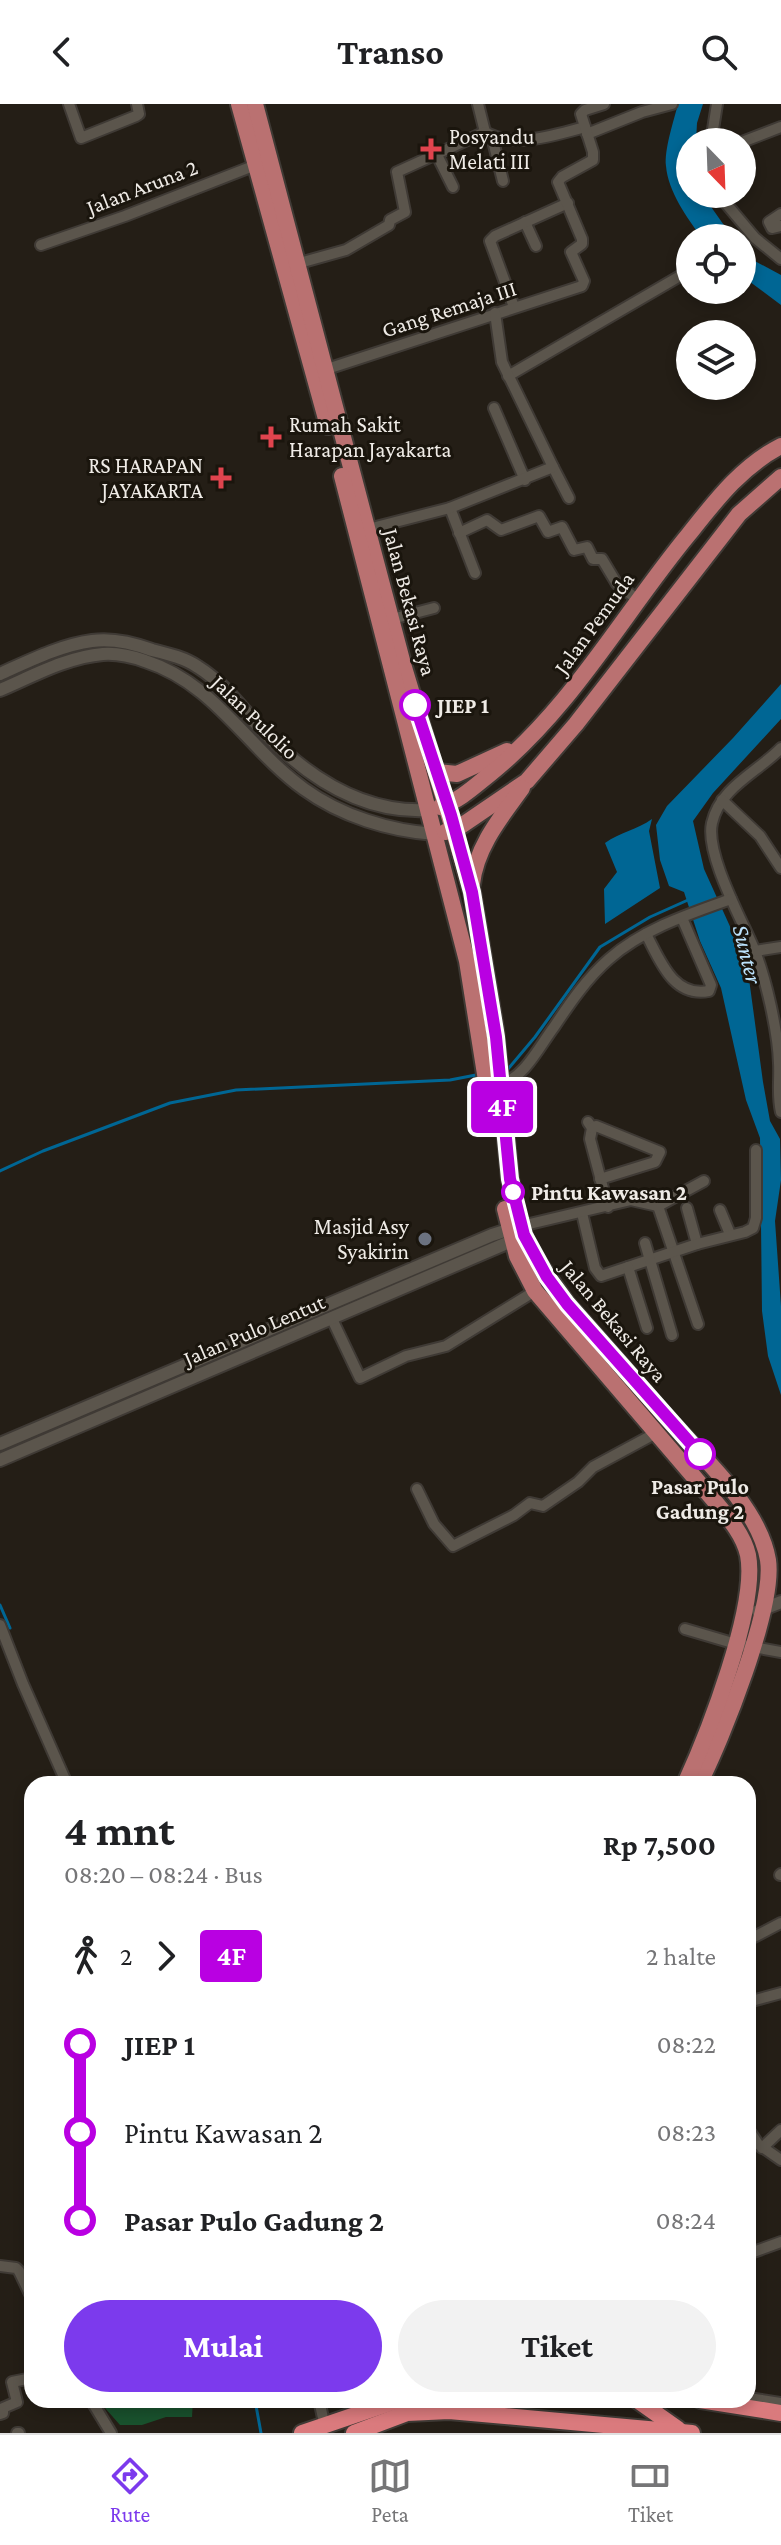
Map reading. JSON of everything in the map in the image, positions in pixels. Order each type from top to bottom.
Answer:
[{"type":"highway","points":[[302,2433],[325,2427],[358,2408]]},
{"type":"highway","points":[[354,2433],[397,2408]]},
{"type":"highway","points":[[430,2408],[687,2432]]},
{"type":"highway","points":[[647,2408],[687,2432]]},
{"type":"highway","points":[[655,2408],[659,2417]]},
{"type":"highway","points":[[750,2408],[781,2413]]},
{"type":"main road","name":"Jalan Bekasi Raya","points":[[239,104],[398,666],[429,810],[496,1084],[500,1181],[520,1231],[547,1277],[567,1304],[727,1486],[757,1527],[768,1563],[764,1610],[744,1646],[688,1776]]},
{"type":"main road","name":"Jalan Bekasi Raya","points":[[255,104],[392,619],[398,666],[448,805],[472,892],[496,1037],[491,1060]]},
{"type":"main road","name":"Jalan Pemuda","points":[[429,810],[448,805],[530,739],[566,699],[637,599],[724,491],[752,464],[781,446]]},
{"type":"main road","name":"Jalan Pemuda","points":[[435,834],[455,829],[527,781],[576,724],[729,526],[781,477]]},
{"type":"main road","points":[[437,772],[457,774],[530,739]]},
{"type":"main road","points":[[472,892],[478,856],[503,813],[527,781]]},
{"type":"main road","name":"Jalan Bekasi Raya","points":[[520,1231],[524,1274],[535,1291],[733,1524],[746,1546],[750,1579],[744,1646],[703,1776]]},
{"type":"main road","points":[[756,2401],[781,2405]]},
{"type":"street","points":[[69,104],[81,138],[136,116],[139,114],[137,104]]},
{"type":"street","points":[[478,104],[503,181]]},
{"type":"street","points":[[514,307],[490,241],[568,203],[558,182],[593,160],[582,112],[604,104]]},
{"type":"street","points":[[296,264],[346,250],[389,225],[390,220],[405,212],[397,173],[437,155],[488,135],[515,139],[586,131],[642,108],[672,104]]},
{"type":"street","points":[[713,128],[717,104]]},
{"type":"street","points":[[756,137],[781,127]]},
{"type":"street","points":[[437,155],[453,187]]},
{"type":"street","name":"Jalan Aruna 2","points":[[41,245],[256,165]]},
{"type":"street","name":"Gang Remaja III","points":[[324,370],[581,287],[584,283],[571,252],[582,244],[582,239],[568,203]]},
{"type":"street","points":[[730,208],[755,238],[781,259]]},
{"type":"street","points":[[781,214],[769,222],[772,228],[781,226]]},
{"type":"street","points":[[525,222],[536,246]]},
{"type":"street","points":[[508,376],[676,278]]},
{"type":"street","points":[[495,313],[502,362],[569,498]]},
{"type":"street","points":[[494,408],[525,480]]},
{"type":"street","points":[[368,529],[450,508],[553,467]]},
{"type":"street","points":[[450,508],[475,573]]},
{"type":"street","points":[[459,533],[487,520],[501,530],[539,516],[548,532],[562,527],[574,550],[587,547],[593,559],[602,559],[617,584],[637,599]]},
{"type":"street","points":[[392,619],[434,608]]},
{"type":"street","name":"Jalan Pulolio","points":[[0,674],[74,644],[96,640],[135,644],[195,665],[227,689],[261,730],[324,783],[368,803],[413,811],[429,810]]},
{"type":"street","name":"Jalan Pulolio","points":[[0,690],[80,657],[126,654],[167,669],[202,690],[306,790],[340,810],[364,820],[435,834]]},
{"type":"street","points":[[20,665],[25,679]]},
{"type":"street","points":[[252,740],[261,730]]},
{"type":"street","points":[[780,753],[728,791],[712,822],[711,835],[729,900],[755,951],[777,1020],[781,1112]]},
{"type":"street","points":[[722,800],[760,836],[781,868]]},
{"type":"street","points":[[364,820],[368,803]]},
{"type":"street","points":[[496,1084],[513,1079],[530,1061],[589,980],[610,958],[646,934],[729,900]]},
{"type":"street","points":[[646,934],[672,979],[693,992],[709,991],[711,985],[683,917]]},
{"type":"street","points":[[755,951],[781,947]]},
{"type":"street","points":[[600,1179],[654,1163],[659,1155],[658,1149],[590,1125],[590,1139],[600,1179],[608,1207]]},
{"type":"street","points":[[582,1213],[599,1275],[745,1232],[754,1226],[756,1150]]},
{"type":"street","points":[[520,1231],[630,1200],[658,1206],[704,1181]]},
{"type":"street","points":[[658,1206],[698,1324]]},
{"type":"street","points":[[687,1208],[697,1244]]},
{"type":"street","points":[[720,1210],[730,1234]]},
{"type":"street","name":"Jalan Pulo Lentut","points":[[0,1460],[332,1319],[520,1231]]},
{"type":"street","name":"Jalan Pulo Lentut","points":[[0,1444],[520,1231]]},
{"type":"street","points":[[645,1243],[672,1335]]},
{"type":"street","points":[[628,1267],[647,1328]]},
{"type":"street","points":[[332,1319],[360,1378],[406,1356],[446,1346],[535,1291]]},
{"type":"street","points":[[417,1489],[434,1524],[451,1546],[514,1515],[530,1503],[543,1506],[578,1482],[593,1467],[656,1433]]},
{"type":"street","points":[[745,1613],[764,1610],[781,1602]]},
{"type":"street","points":[[0,1625],[63,1776]]},
{"type":"street","points":[[685,1629],[744,1646],[781,1652]]},
{"type":"street","points":[[756,1936],[781,1923]]},
{"type":"street","points":[[756,2000],[781,1993]]},
{"type":"street","points":[[762,2148],[781,2130]]},
{"type":"street","points":[[756,2140],[762,2148],[781,2160]]},
{"type":"street","points":[[756,2251],[781,2242]]},
{"type":"street","points":[[2,2269],[11,2267],[19,2271],[24,2281]]},
{"type":"street","points":[[0,2414],[3,2408],[17,2402],[12,2382],[24,2380]]},
{"type":"street","points":[[96,2408],[111,2433]]},
{"type":"street","points":[[321,2408],[325,2427]]},
{"type":"green space","points":[[105,2408],[193,2408],[192,2417],[166,2417],[142,2425],[120,2425]]},
{"type":"water","points":[[678,104],[703,104],[697,128],[676,128],[676,197],[666,166]]},
{"type":"water","points":[[682,208],[712,208],[723,224],[692,224]]},
{"type":"water","points":[[756,262],[781,275],[781,305],[756,286]]},
{"type":"water","points":[[781,684],[781,719],[713,793],[693,821],[704,869],[747,964],[770,1121],[780,1139],[781,1180],[775,1221],[781,1306],[781,1395],[768,1356],[762,1311],[760,1138],[746,1100],[721,988],[700,941],[684,892],[669,886],[660,860],[656,825],[667,806]]},
{"type":"water","points":[[652,819],[649,831],[660,888],[605,924],[604,889],[617,872],[605,843]]},
{"type":"waterway","points":[[504,1069],[508,1069],[535,1037],[600,947],[650,917],[688,900]]},
{"type":"waterway","points":[[0,1171],[43,1151],[170,1103],[236,1090],[450,1080],[481,1074]]},
{"type":"waterway","points":[[0,1605],[10,1628]]},
{"type":"waterway","points":[[256,2408],[261,2433]]},
{"type":"bus line","name":"4F","points":[[415,705],[472,892],[496,1037],[510,1179],[524,1235],[547,1277],[567,1304],[700,1454]]},
{"type":"place","name":"Posyandu Melati III","points":[[431,149]]},
{"type":"place","name":"Rumah Sakit Harapan Jayakarta","points":[[271,437]]},
{"type":"place","name":"RS HARAPAN JAYAKARTA","points":[[221,478]]},
{"type":"place","name":"JIEP 1","points":[[415,705]]},
{"type":"place","name":"Pintu Kawasan 2","points":[[513,1192]]},
{"type":"place","name":"Masjid Asy Syakirin","points":[[425,1239]]},
{"type":"place","name":"Pasar Pulo Gadung 2","points":[[700,1454]]},
{"type":"water label","name":"Sunter","points":[[748,954]]}]
